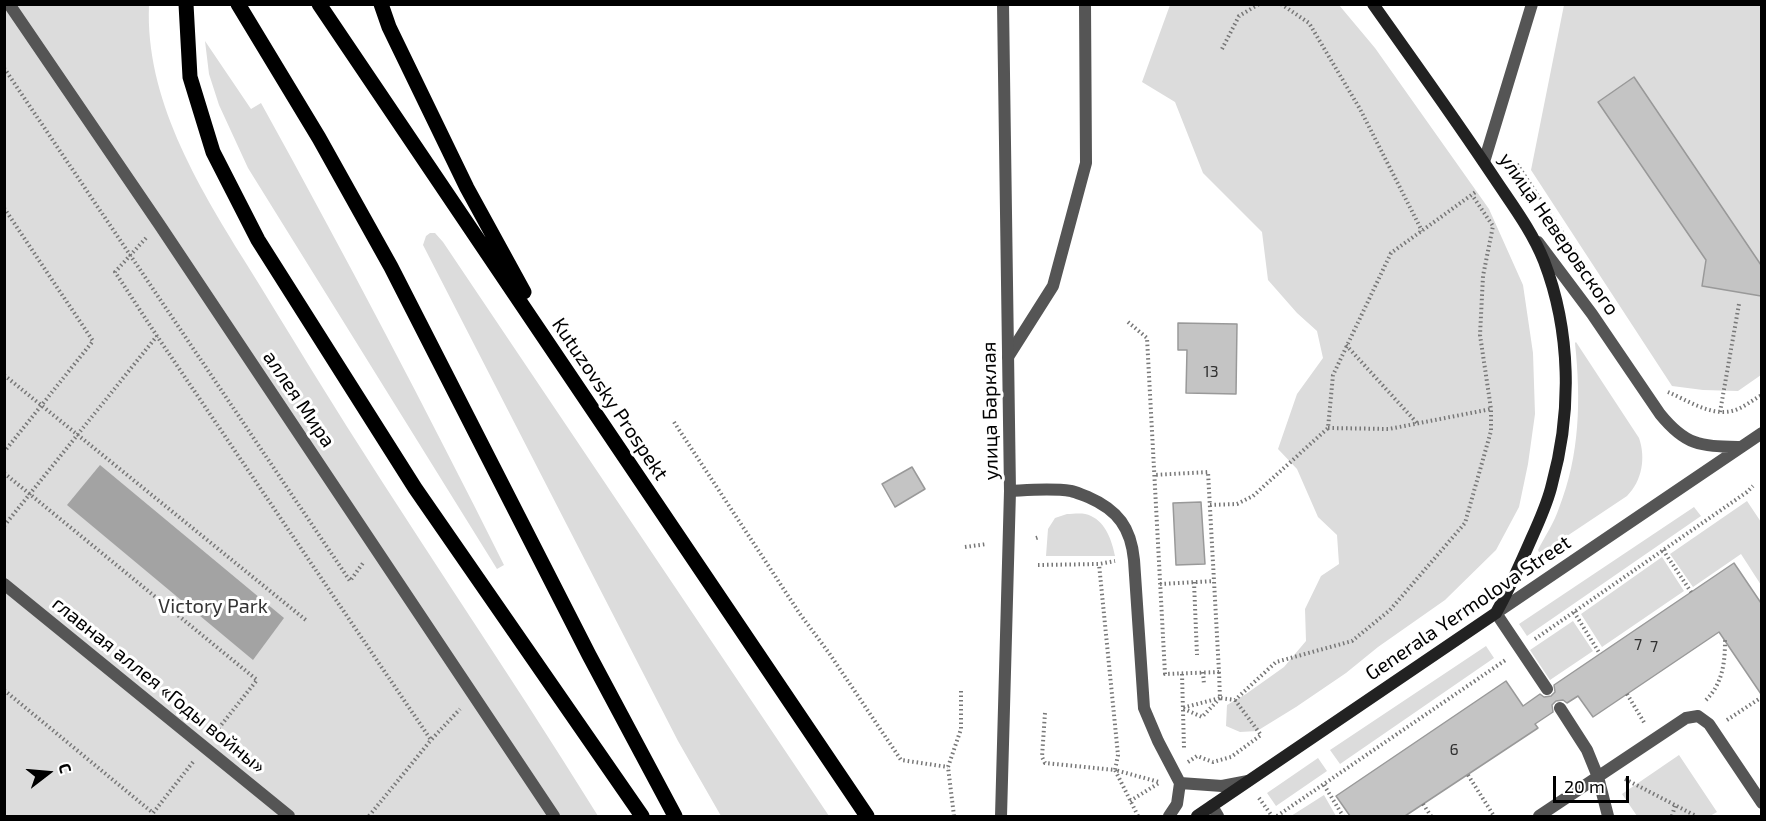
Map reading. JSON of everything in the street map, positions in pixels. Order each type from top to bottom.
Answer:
[{"type":"main road","points":[[186,4],[190,77],[213,152],[258,240],[415,488],[642,816]]},
{"type":"main road","points":[[238,4],[319,138],[391,267],[589,655],[675,816]]},
{"type":"main road","name":"Kutuzovsky Prospekt","points":[[319,4],[867,816]]},
{"type":"main road","points":[[381,4],[389,27],[467,188],[565,369]]},
{"type":"main road","name":"улица Неверовского","points":[[1372,4],[1528,228]]},
{"type":"main road","points":[[1496,613],[1511,585],[1552,486],[1561,447],[1567,377],[1561,326],[1554,294],[1544,261],[1528,228]]},
{"type":"main road","name":"Generala Yermolova Street","points":[[1197,816],[1215,811],[1248,781],[1496,613]]},
{"type":"street","name":"аллея Мира","points":[[9,4],[159,224],[554,816]]},
{"type":"street","name":"улица Барклая","points":[[1001,816],[1010,490],[1003,4]]},
{"type":"street","points":[[1008,357],[1053,286],[1086,164],[1085,4]]},
{"type":"street","points":[[1484,162],[1532,4]]},
{"type":"street","name":"улица Неверовского","points":[[1528,228],[1592,314],[1672,429],[1688,441],[1708,446],[1739,447]]},
{"type":"street","name":"Generala Yermolova Street","points":[[1496,613],[1761,433]]},
{"type":"street","points":[[1010,490],[1072,491],[1100,502],[1127,528],[1134,560],[1144,708],[1180,783],[1177,804],[1170,816]]},
{"type":"street","name":"главная аллея «Годы войны»","points":[[4,584],[289,816]]},
{"type":"street","points":[[1496,613],[1547,689]]},
{"type":"street","points":[[1560,708],[1603,774],[1608,816]]},
{"type":"street","points":[[1539,816],[1686,718],[1698,716],[1709,724],[1761,802]]},
{"type":"street","points":[[1180,783],[1222,786],[1248,781]]},
{"type":"path","points":[[1222,49],[1239,16],[1259,4]]},
{"type":"path","points":[[1281,4],[1309,23],[1360,109],[1422,231]]},
{"type":"path","points":[[4,68],[350,581]]},
{"type":"path","points":[[1517,164],[1601,292]]},
{"type":"path","points":[[1328,428],[1333,375],[1391,253],[1477,191]]},
{"type":"path","points":[[1235,700],[1276,662],[1353,641],[1390,610],[1465,523],[1491,431],[1491,409],[1480,335],[1483,276],[1493,226],[1472,195]]},
{"type":"path","points":[[4,208],[93,340],[4,452]]},
{"type":"path","points":[[159,224],[116,272],[431,740]]},
{"type":"path","points":[[1720,412],[1738,304]]},
{"type":"path","points":[[1128,322],[1148,338],[1165,674],[1219,672]]},
{"type":"path","points":[[4,526],[157,336]]},
{"type":"path","points":[[1346,345],[1417,423]]},
{"type":"path","points":[[4,375],[307,621]]},
{"type":"path","points":[[1666,391],[1702,407],[1720,412],[1734,411],[1761,395]]},
{"type":"path","points":[[1210,505],[1237,504],[1252,496],[1328,428],[1389,429],[1491,409]]},
{"type":"path","points":[[674,422],[800,614],[901,760],[948,767]]},
{"type":"path","points":[[1154,475],[1209,472],[1220,698],[1202,717],[1182,708]]},
{"type":"path","points":[[4,473],[257,680],[152,814],[4,690]]},
{"type":"path","points":[[1277,816],[1754,486]]},
{"type":"path","points":[[965,547],[987,544]]},
{"type":"path","points":[[1663,550],[1691,592]]},
{"type":"path","points":[[1038,565],[1099,564],[1116,561]]},
{"type":"path","points":[[1099,564],[1118,755],[1115,770],[1138,816]]},
{"type":"path","points":[[1160,584],[1214,581]]},
{"type":"path","points":[[1194,582],[1197,655]]},
{"type":"path","points":[[1574,612],[1600,654]]},
{"type":"path","points":[[1686,718],[1711,695],[1719,684],[1724,663],[1725,640]]},
{"type":"path","points":[[1203,672],[1204,685]]},
{"type":"path","points":[[1182,674],[1182,708],[1184,764],[1197,756],[1213,762],[1231,757],[1261,735],[1235,700],[1220,698],[1182,708]]},
{"type":"path","points":[[954,816],[948,767],[961,729],[961,689]]},
{"type":"path","points":[[1627,694],[1655,740]]},
{"type":"path","points":[[369,816],[431,740],[473,695]]},
{"type":"path","points":[[1713,730],[1761,697]]},
{"type":"path","points":[[1045,713],[1042,757],[1045,763],[1115,770],[1160,782],[1130,801]]},
{"type":"path","points":[[1603,774],[1696,816]]},
{"type":"path","points":[[1468,775],[1494,816]]},
{"type":"path","points":[[1324,784],[1343,816]]},
{"type":"path","points":[[1259,798],[1272,816]]},
{"type":"path","points":[[1423,804],[1431,816]]},
{"type":"path","points":[[1672,816],[1675,806]]},
{"type":"green space","name":"Victory Park","points":[[5,5],[149,5],[150,40],[165,107],[177,139],[209,201],[346,425],[598,816],[5,816]]},
{"type":"green space","points":[[1170,5],[1339,5],[1375,48],[1489,209],[1523,285],[1533,353],[1535,414],[1528,464],[1519,507],[1496,550],[1445,600],[1378,647],[1346,673],[1257,731],[1240,732],[1226,726],[1227,705],[1284,667],[1306,641],[1305,609],[1321,576],[1339,564],[1337,535],[1318,517],[1297,469],[1278,449],[1297,394],[1323,358],[1317,331],[1297,313],[1268,280],[1262,232],[1203,173],[1175,102],[1142,82]]},
{"type":"green space","points":[[1564,5],[1761,5],[1761,375],[1738,391],[1672,386],[1531,170]]},
{"type":"green space","points":[[205,41],[251,109],[261,103],[385,332],[475,507],[504,565],[497,569],[248,168],[219,105],[209,74]]},
{"type":"green space","points":[[435,233],[443,242],[829,816],[721,816],[678,741],[423,245],[426,236]]},
{"type":"green space","points":[[1576,342],[1639,438],[1642,453],[1641,469],[1636,483],[1627,496],[1543,552],[1539,552],[1555,519],[1566,488],[1575,448],[1578,406]]},
{"type":"green space","points":[[1747,501],[1761,522],[1761,585],[1741,554],[1693,587],[1670,554]]},
{"type":"green space","points":[[1694,507],[1701,516],[1527,636],[1519,624]]},
{"type":"green space","points":[[1067,514],[1085,514],[1101,523],[1108,533],[1115,556],[1046,556],[1048,529],[1055,518]]},
{"type":"green space","points":[[1662,557],[1684,591],[1602,647],[1581,614]]},
{"type":"green space","points":[[1573,621],[1593,651],[1550,680],[1530,650]]},
{"type":"green space","points":[[1486,646],[1494,658],[1340,764],[1330,750]]},
{"type":"green space","points":[[1679,755],[1717,812],[1710,816],[1637,816],[1622,794]]},
{"type":"green space","points":[[1318,758],[1327,771],[1276,806],[1267,793]]},
{"type":"green space","points":[[1324,795],[1336,816],[1291,816]]},
{"type":"shaded area","points":[[100,465],[284,618],[253,660],[67,505]]},
{"type":"building","points":[[1634,77],[1761,265],[1761,296],[1702,286],[1706,260],[1598,102]]},
{"type":"building","points":[[1178,323],[1237,324],[1236,394],[1186,393],[1187,350],[1178,350]]},
{"type":"building","points":[[912,467],[925,489],[895,507],[882,484]]},
{"type":"building","points":[[1201,502],[1205,564],[1176,565],[1173,503]]},
{"type":"building","points":[[1734,563],[1761,603],[1761,694],[1719,632],[1593,717],[1578,696],[1567,703],[1563,700],[1556,701],[1552,705],[1553,712],[1535,724],[1538,728],[1405,816],[1350,816],[1336,796],[1506,681],[1523,706],[1540,694],[1544,697],[1551,696],[1555,692],[1554,685]]}]
